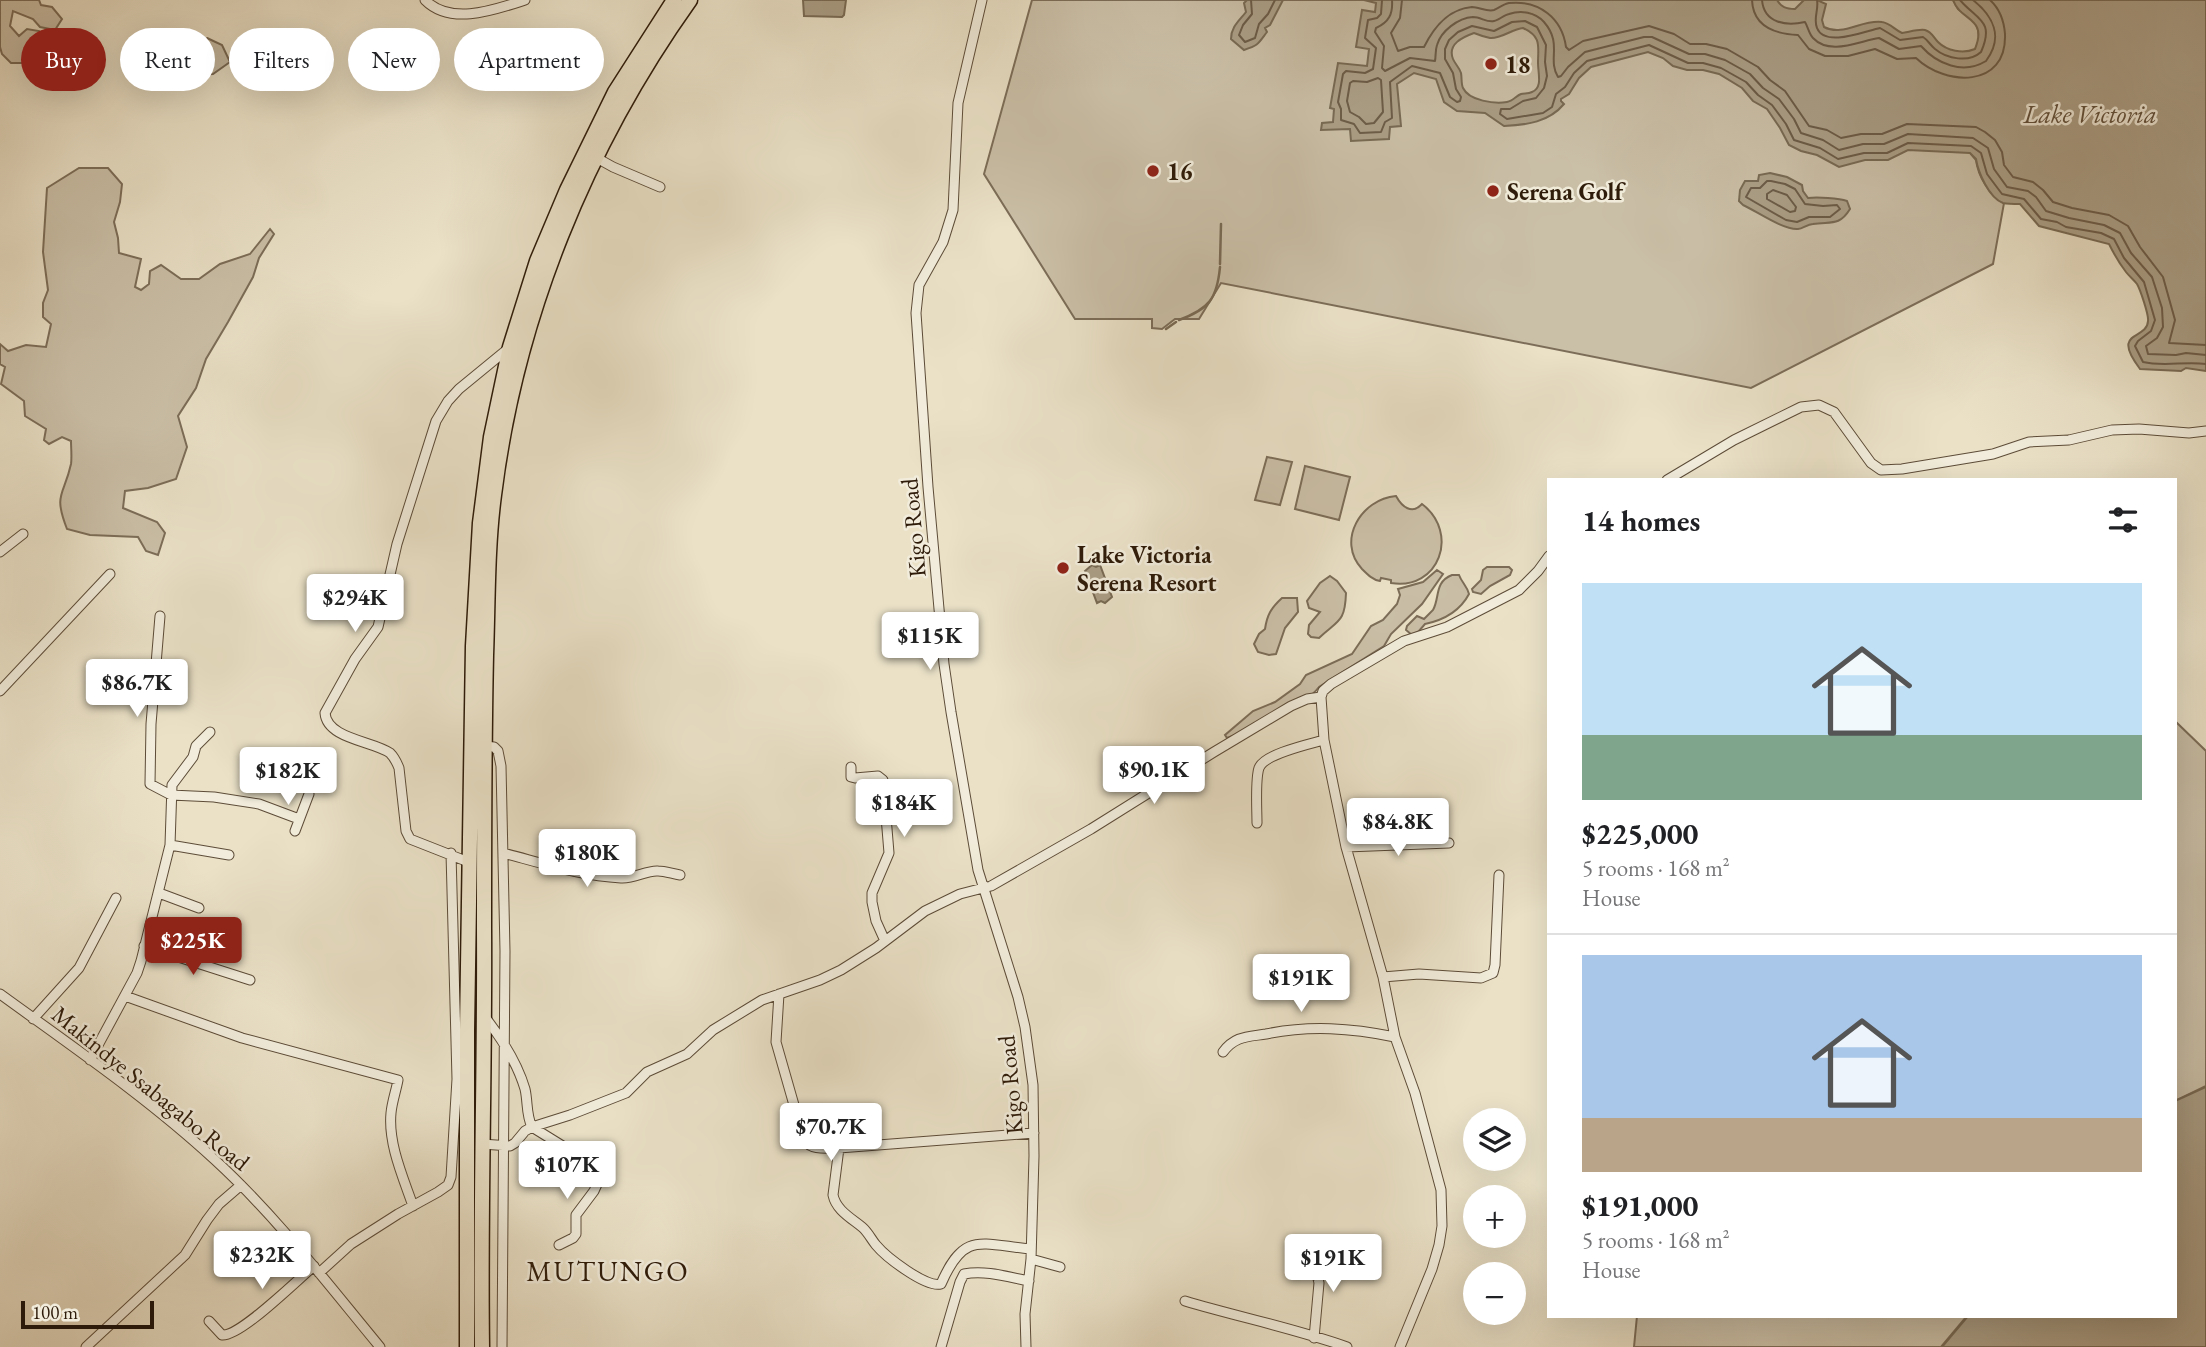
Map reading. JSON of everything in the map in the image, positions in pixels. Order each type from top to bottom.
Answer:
[{"type":"highway","points":[[467,1347],[466,1140],[473,646],[478,547],[491,437],[510,347],[537,261],[590,140],[615,92],[674,0]]},
{"type":"highway","points":[[482,1347],[485,747],[490,545],[494,496],[516,375],[541,287],[595,158],[642,73],[690,0]]},
{"type":"street","points":[[425,0],[438,11],[450,15],[496,9],[525,0]]},
{"type":"street","name":"Kigo Road","points":[[982,0],[958,103],[953,210],[943,242],[919,285],[916,313],[928,486],[944,664],[951,712],[982,888],[1018,997],[1033,1085],[1031,1254],[1025,1314],[1026,1347]]},
{"type":"street","points":[[595,158],[660,187]]},
{"type":"street","points":[[471,863],[410,839],[399,768],[393,757],[342,734],[327,722],[325,713],[355,659],[378,627],[397,544],[436,421],[459,389],[510,347]]},
{"type":"street","points":[[1670,478],[1734,440],[1801,407],[1819,405],[1834,412],[1871,463],[1881,470],[1993,454],[2029,442],[2069,440],[2112,430],[2189,433],[2206,431]]},
{"type":"street","points":[[0,552],[23,534]]},
{"type":"street","points":[[1400,1347],[1439,1245],[1442,1204],[1439,1177],[1415,1093],[1395,1037],[1382,977],[1346,847],[1324,740],[1321,697],[1331,684],[1404,641],[1447,627],[1519,590],[1547,561]]},
{"type":"street","points":[[0,691],[110,574]]},
{"type":"street","points":[[160,616],[151,724],[150,784],[171,795],[214,797],[259,804],[299,819]]},
{"type":"street","points":[[482,1144],[503,1146],[515,1143],[532,1127],[626,1093],[647,1072],[687,1054],[723,1024],[761,1000],[841,970],[934,906],[960,894],[991,886],[1091,829],[1291,706],[1307,699],[1321,697]]},
{"type":"street","points":[[90,1060],[139,969],[170,845],[172,785],[196,747],[210,732]]},
{"type":"street","points":[[1257,823],[1259,766],[1269,758],[1324,740]]},
{"type":"street","points":[[485,747],[494,747],[500,758],[503,853],[502,1347]]},
{"type":"street","points":[[851,767],[851,776],[855,778],[878,776],[883,780],[889,853],[872,893],[872,902],[876,921],[886,941]]},
{"type":"street","points":[[295,831],[309,794]]},
{"type":"street","points":[[1346,847],[1449,843]]},
{"type":"street","points":[[170,845],[229,855]]},
{"type":"street","points":[[209,1321],[222,1335],[229,1336],[351,1244],[445,1187],[451,1177],[457,1079],[451,853]]},
{"type":"street","points":[[503,853],[558,869],[599,876],[625,878],[656,870],[680,875]]},
{"type":"street","points":[[1382,977],[1419,974],[1481,978],[1493,973],[1499,875]]},
{"type":"street","points":[[159,893],[199,908]]},
{"type":"street","points":[[33,1019],[79,968],[116,898]]},
{"type":"street","points":[[144,946],[250,980]]},
{"type":"street","points":[[779,994],[776,1042],[803,1140],[808,1146],[839,1148],[1034,1133]]},
{"type":"street","name":"Makindye Ssabagabo Road","points":[[0,995],[90,1060],[214,1158],[316,1270],[380,1347]]},
{"type":"street","points":[[125,996],[243,1038],[398,1080],[391,1123],[399,1164],[413,1206]]},
{"type":"street","points":[[485,1017],[504,1041],[524,1087],[532,1127],[603,1171],[594,1191],[576,1214],[576,1234],[559,1245]]},
{"type":"street","points":[[1223,1052],[1234,1041],[1300,1029],[1340,1028],[1395,1037]]},
{"type":"street","points":[[839,1148],[834,1202],[885,1254],[930,1284],[941,1284],[956,1255],[971,1245],[1031,1254],[1060,1267]]},
{"type":"street","points":[[86,1347],[185,1255],[219,1204],[241,1185]]},
{"type":"street","points":[[1307,1266],[1319,1283],[1314,1338]]},
{"type":"street","points":[[941,1347],[964,1274],[974,1272],[1029,1281]]},
{"type":"street","points":[[1185,1301],[1347,1347]]},
{"type":"shaded area","points":[[0,0],[39,0],[41,5],[52,7],[62,19],[56,28],[45,28],[40,27],[33,19],[13,11],[10,26],[19,36],[21,34],[21,63],[11,63],[2,54]]},
{"type":"shaded area","name":"Serena Golf","points":[[1032,0],[1953,0],[1958,9],[1975,22],[1978,30],[1979,39],[1971,61],[1970,153],[1976,160],[1985,184],[2004,203],[1993,264],[1751,388],[1221,283],[1199,319],[1175,319],[1162,329],[1152,328],[1152,319],[1075,319],[984,174]]},
{"type":"shaded area","points":[[215,42],[222,45],[229,63],[215,73]]},
{"type":"shaded area","points":[[79,168],[108,168],[122,184],[114,222],[119,253],[141,259],[135,287],[141,290],[149,284],[150,271],[161,265],[181,279],[199,279],[220,264],[250,254],[270,229],[274,234],[259,258],[253,277],[206,359],[196,388],[178,416],[187,447],[176,479],[148,488],[125,491],[123,508],[157,522],[165,533],[158,555],[146,551],[138,537],[90,535],[67,529],[60,501],[71,464],[71,441],[62,437],[49,444],[44,440],[46,429],[25,416],[24,401],[1,384],[5,367],[0,364],[0,344],[8,351],[26,345],[46,347],[51,324],[43,317],[43,303],[48,290],[43,252],[47,188]]},
{"type":"shaded area","points":[[1267,457],[1292,462],[1280,505],[1255,500]]},
{"type":"shaded area","points":[[1305,466],[1350,477],[1339,520],[1295,509]]},
{"type":"shaded area","points":[[1396,496],[1411,509],[1422,504],[1434,516],[1442,544],[1432,569],[1421,578],[1408,583],[1391,583],[1391,580],[1381,578],[1380,581],[1373,578],[1362,569],[1351,546],[1356,523],[1363,513],[1383,499]]},
{"type":"shaded area","points":[[1487,567],[1509,567],[1512,570],[1510,575],[1481,594],[1473,592],[1472,589],[1481,580],[1483,570]]},
{"type":"shaded area","points":[[1437,570],[1443,574],[1422,604],[1391,634],[1384,646],[1319,687],[1290,710],[1227,738],[1225,735],[1253,711],[1275,702],[1300,684],[1306,675],[1352,654],[1371,626],[1383,620],[1397,604],[1400,595],[1398,589],[1423,582]]},
{"type":"shaded area","points":[[1452,575],[1459,575],[1467,589],[1469,594],[1465,600],[1451,614],[1425,624],[1412,635],[1406,630],[1407,626],[1417,616],[1424,619],[1433,610],[1442,582]]},
{"type":"shaded area","points":[[1330,576],[1346,593],[1344,610],[1339,620],[1319,638],[1311,637],[1308,634],[1309,625],[1320,612],[1309,608],[1307,601],[1320,583]]},
{"type":"shaded area","points":[[1282,598],[1297,598],[1298,612],[1285,628],[1276,654],[1258,652],[1254,644],[1265,629],[1270,612]]},
{"type":"shaded area","points":[[2177,723],[2206,751],[2206,1086],[2177,1100]]},
{"type":"shaded area","points":[[1637,1318],[1965,1318],[1941,1347],[1634,1347]]},
{"type":"water","points":[[803,0],[846,0],[844,15],[804,16]]},
{"type":"water","points":[[1247,0],[1283,0],[1270,25],[1265,28],[1267,32],[1262,39],[1244,50],[1231,39],[1231,35],[1246,12],[1244,3]]},
{"type":"water","name":"Lake Victoria","points":[[1364,0],[1777,0],[1784,7],[1795,9],[1804,0],[1817,0],[1826,4],[1822,20],[1824,27],[1831,30],[1882,22],[1902,33],[1925,30],[1950,49],[1970,51],[1975,49],[1978,39],[1976,25],[1953,0],[2206,0],[2206,371],[2186,368],[2181,371],[2140,369],[2128,347],[2132,338],[2146,327],[2147,313],[2137,284],[2123,269],[2109,244],[2039,226],[2020,204],[1998,200],[1985,184],[1976,159],[1970,153],[1908,150],[1888,160],[1865,160],[1839,167],[1817,155],[1789,145],[1767,109],[1753,101],[1742,88],[1719,74],[1673,66],[1648,52],[1591,67],[1579,78],[1569,94],[1561,99],[1564,104],[1558,110],[1544,119],[1529,123],[1504,126],[1485,113],[1457,111],[1444,102],[1436,79],[1414,73],[1397,84],[1401,126],[1390,127],[1389,139],[1351,141],[1350,129],[1321,130],[1322,123],[1333,122],[1334,109],[1330,108],[1338,63],[1367,66],[1369,49],[1356,47],[1362,10],[1375,12],[1376,3]],"holes":[[[1523,28],[1536,39],[1538,47],[1539,80],[1535,90],[1502,103],[1483,101],[1466,92],[1452,54],[1457,42],[1474,33],[1494,38]]]},
{"type":"water","points":[[1770,173],[1787,177],[1802,185],[1808,198],[1847,201],[1850,209],[1842,219],[1834,222],[1811,224],[1798,229],[1778,224],[1739,201],[1740,190],[1745,181],[1758,181],[1759,175]]},
{"type":"water","points":[[1092,565],[1100,565],[1112,597],[1105,603],[1097,603],[1085,571]]},
{"type":"water","points":[[2206,1087],[2206,1347],[1942,1347],[1966,1318],[2177,1318],[2177,1100]]},
{"type":"waterway","points":[[1220,264],[1221,224]]},
{"type":"waterway","points":[[1179,320],[1198,312],[1210,301],[1217,287],[1220,267]]},
{"type":"waterway","points":[[1166,329],[1176,322]]},
{"type":"place","name":"18","points":[[1491,64]]},
{"type":"place","name":"16","points":[[1153,171]]},
{"type":"place","name":"Serena Golf","points":[[1493,191]]},
{"type":"place","name":"Lake Victoria Serena Resort","points":[[1063,568]]},
{"type":"district","name":"MUTUNGO","points":[[608,1271]]}]
